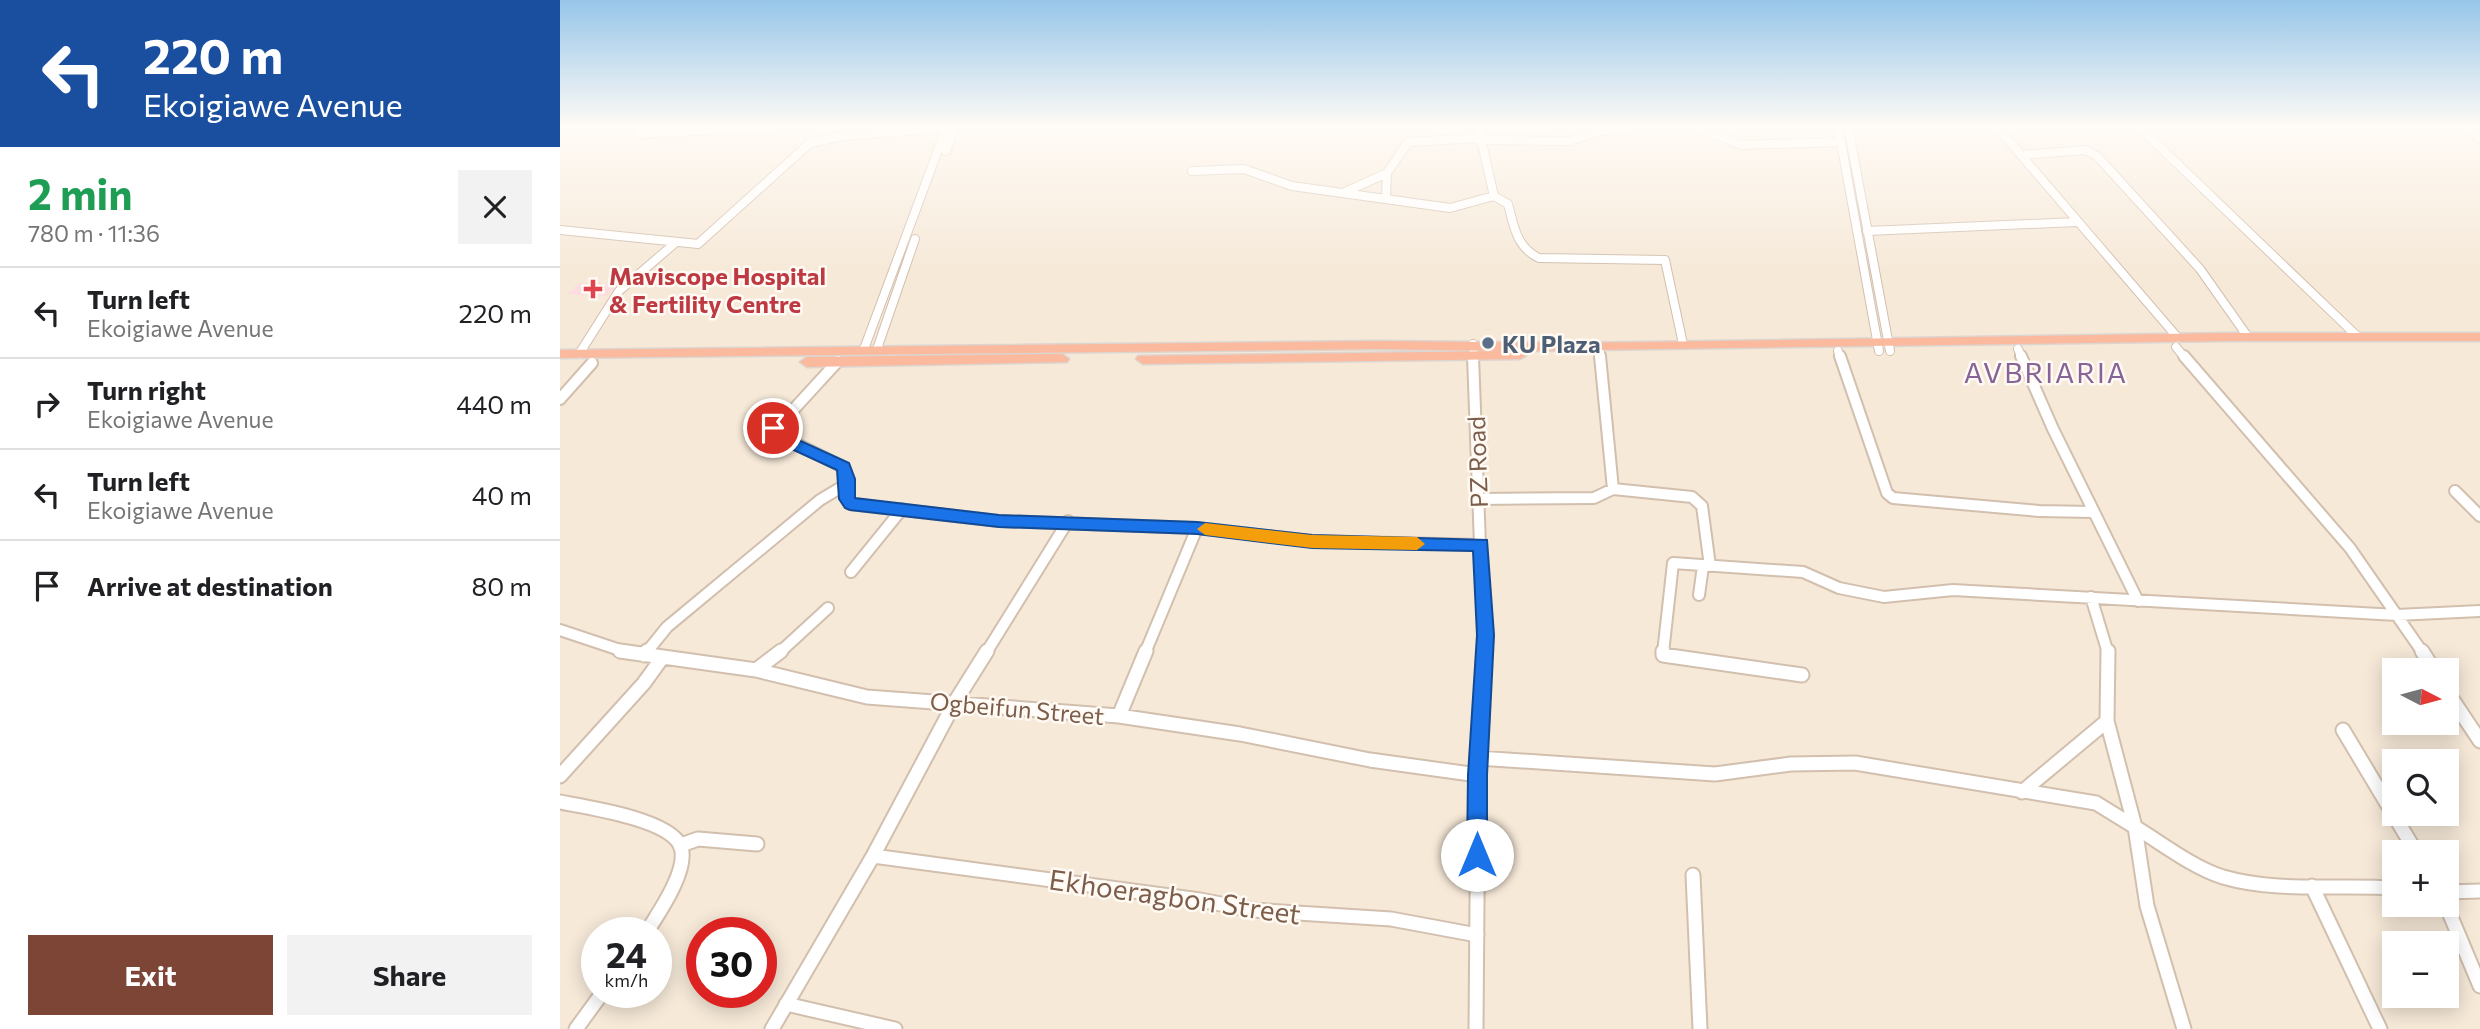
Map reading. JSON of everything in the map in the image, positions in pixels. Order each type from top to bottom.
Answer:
[{"type":"highway","points":[[560,363],[838,361],[1683,344],[2018,349],[2248,337],[2480,337]]},
{"type":"highway","points":[[560,354],[870,349],[1473,350],[1600,353],[1838,351],[1884,346],[2177,342],[2480,344]]},
{"type":"street","points":[[560,230],[694,245],[702,241],[776,174]]},
{"type":"street","points":[[870,349],[932,174]]},
{"type":"street","points":[[870,349],[932,174]]},
{"type":"street","points":[[1258,174],[1292,186],[1450,208],[1494,195]]},
{"type":"street","points":[[1345,192],[1385,174]]},
{"type":"street","points":[[1386,198],[1387,174]]},
{"type":"street","points":[[1489,174],[1494,195],[1508,204],[1517,241],[1527,253],[1539,258],[1665,260],[1683,344]]},
{"type":"street","points":[[1848,174],[1884,346]]},
{"type":"street","points":[[1857,174],[1884,346]]},
{"type":"street","points":[[2037,174],[2350,548],[2426,658]]},
{"type":"street","points":[[2113,174],[2200,270],[2248,337]]},
{"type":"street","points":[[2189,174],[2357,336]]},
{"type":"street","points":[[1867,231],[2077,222]]},
{"type":"street","points":[[579,354],[619,291],[674,244]]},
{"type":"street","points":[[2018,349],[2092,512],[2138,601]]},
{"type":"street","name":"PZ Road","points":[[1473,350],[1485,635],[1478,758],[1476,1029]]},
{"type":"street","points":[[1838,351],[1887,493],[1893,498],[2039,511],[2092,512]]},
{"type":"street","points":[[1600,353],[1613,489]]},
{"type":"street","points":[[838,361],[773,428],[773,432],[843,467],[850,504],[999,521],[1068,521],[1197,528],[1312,541],[1481,545]]},
{"type":"street","points":[[560,399],[592,363]]},
{"type":"street","points":[[644,655],[667,627],[820,500],[845,485]]},
{"type":"street","points":[[1479,499],[1594,498],[1613,489],[1692,497],[1699,501],[1706,566],[1699,596]]},
{"type":"street","points":[[2455,491],[2480,516]]},
{"type":"street","points":[[851,572],[902,509]]},
{"type":"street","points":[[772,1029],[873,856],[955,702],[1068,521]]},
{"type":"street","points":[[1119,716],[1197,528]]},
{"type":"street","points":[[1802,675],[1663,655],[1671,565],[1680,562],[1803,572],[1839,588],[1884,597],[1952,590],[2398,615],[2480,611]]},
{"type":"street","points":[[2091,597],[2108,650],[2107,721],[2130,801],[2147,906],[2184,1029]]},
{"type":"street","points":[[756,670],[793,642],[828,608]]},
{"type":"street","name":"Ogbeifun Street","points":[[560,630],[623,652],[756,670],[867,697],[1119,716],[1240,734],[1370,760],[1478,775]]},
{"type":"street","points":[[560,776],[644,683],[662,658]]},
{"type":"street","points":[[2459,710],[2479,740]]},
{"type":"street","points":[[2022,792],[2107,721]]},
{"type":"street","points":[[2343,730],[2409,840]]},
{"type":"street","points":[[1478,758],[1715,774],[1791,764],[1855,763],[2096,803],[2221,876],[2272,886],[2382,888]]},
{"type":"street","points":[[560,802],[625,815],[675,836],[681,845],[679,871],[655,917]]},
{"type":"street","points":[[681,845],[698,839],[757,845]]},
{"type":"street","name":"Ekhoeragbon Street","points":[[873,856],[1200,900],[1252,910],[1391,919],[1477,935]]},
{"type":"street","points":[[1693,875],[1700,1029]]},
{"type":"street","points":[[2312,886],[2380,1029]]},
{"type":"street","points":[[2459,892],[2480,891]]},
{"type":"street","points":[[2450,917],[2480,986]]},
{"type":"street","points":[[786,1004],[895,1029]]},
{"type":"street","points":[[576,1029],[591,1008]]},
{"type":"shaded area","points":[[560,174],[2480,174],[2480,1029],[560,1029]]},
{"type":"shaded area","name":"Maviscope Hospital & Fertility Centre","points":[[579,283],[618,284],[607,296],[567,294]]},
{"type":"slow traffic","points":[[1205,529],[1268,538],[1417,544]]},
{"type":"place","name":"Maviscope Hospital & Fertility Centre","points":[[593,289]]},
{"type":"place","name":"KU Plaza","points":[[1488,343]]},
{"type":"district","name":"AVBRIARIA","points":[[2046,372]]},
{"type":"route","points":[[773,428],[777,437],[843,467],[850,504],[999,521],[1068,521],[1197,528],[1312,541],[1481,545],[1485,635],[1477,855]]}]
